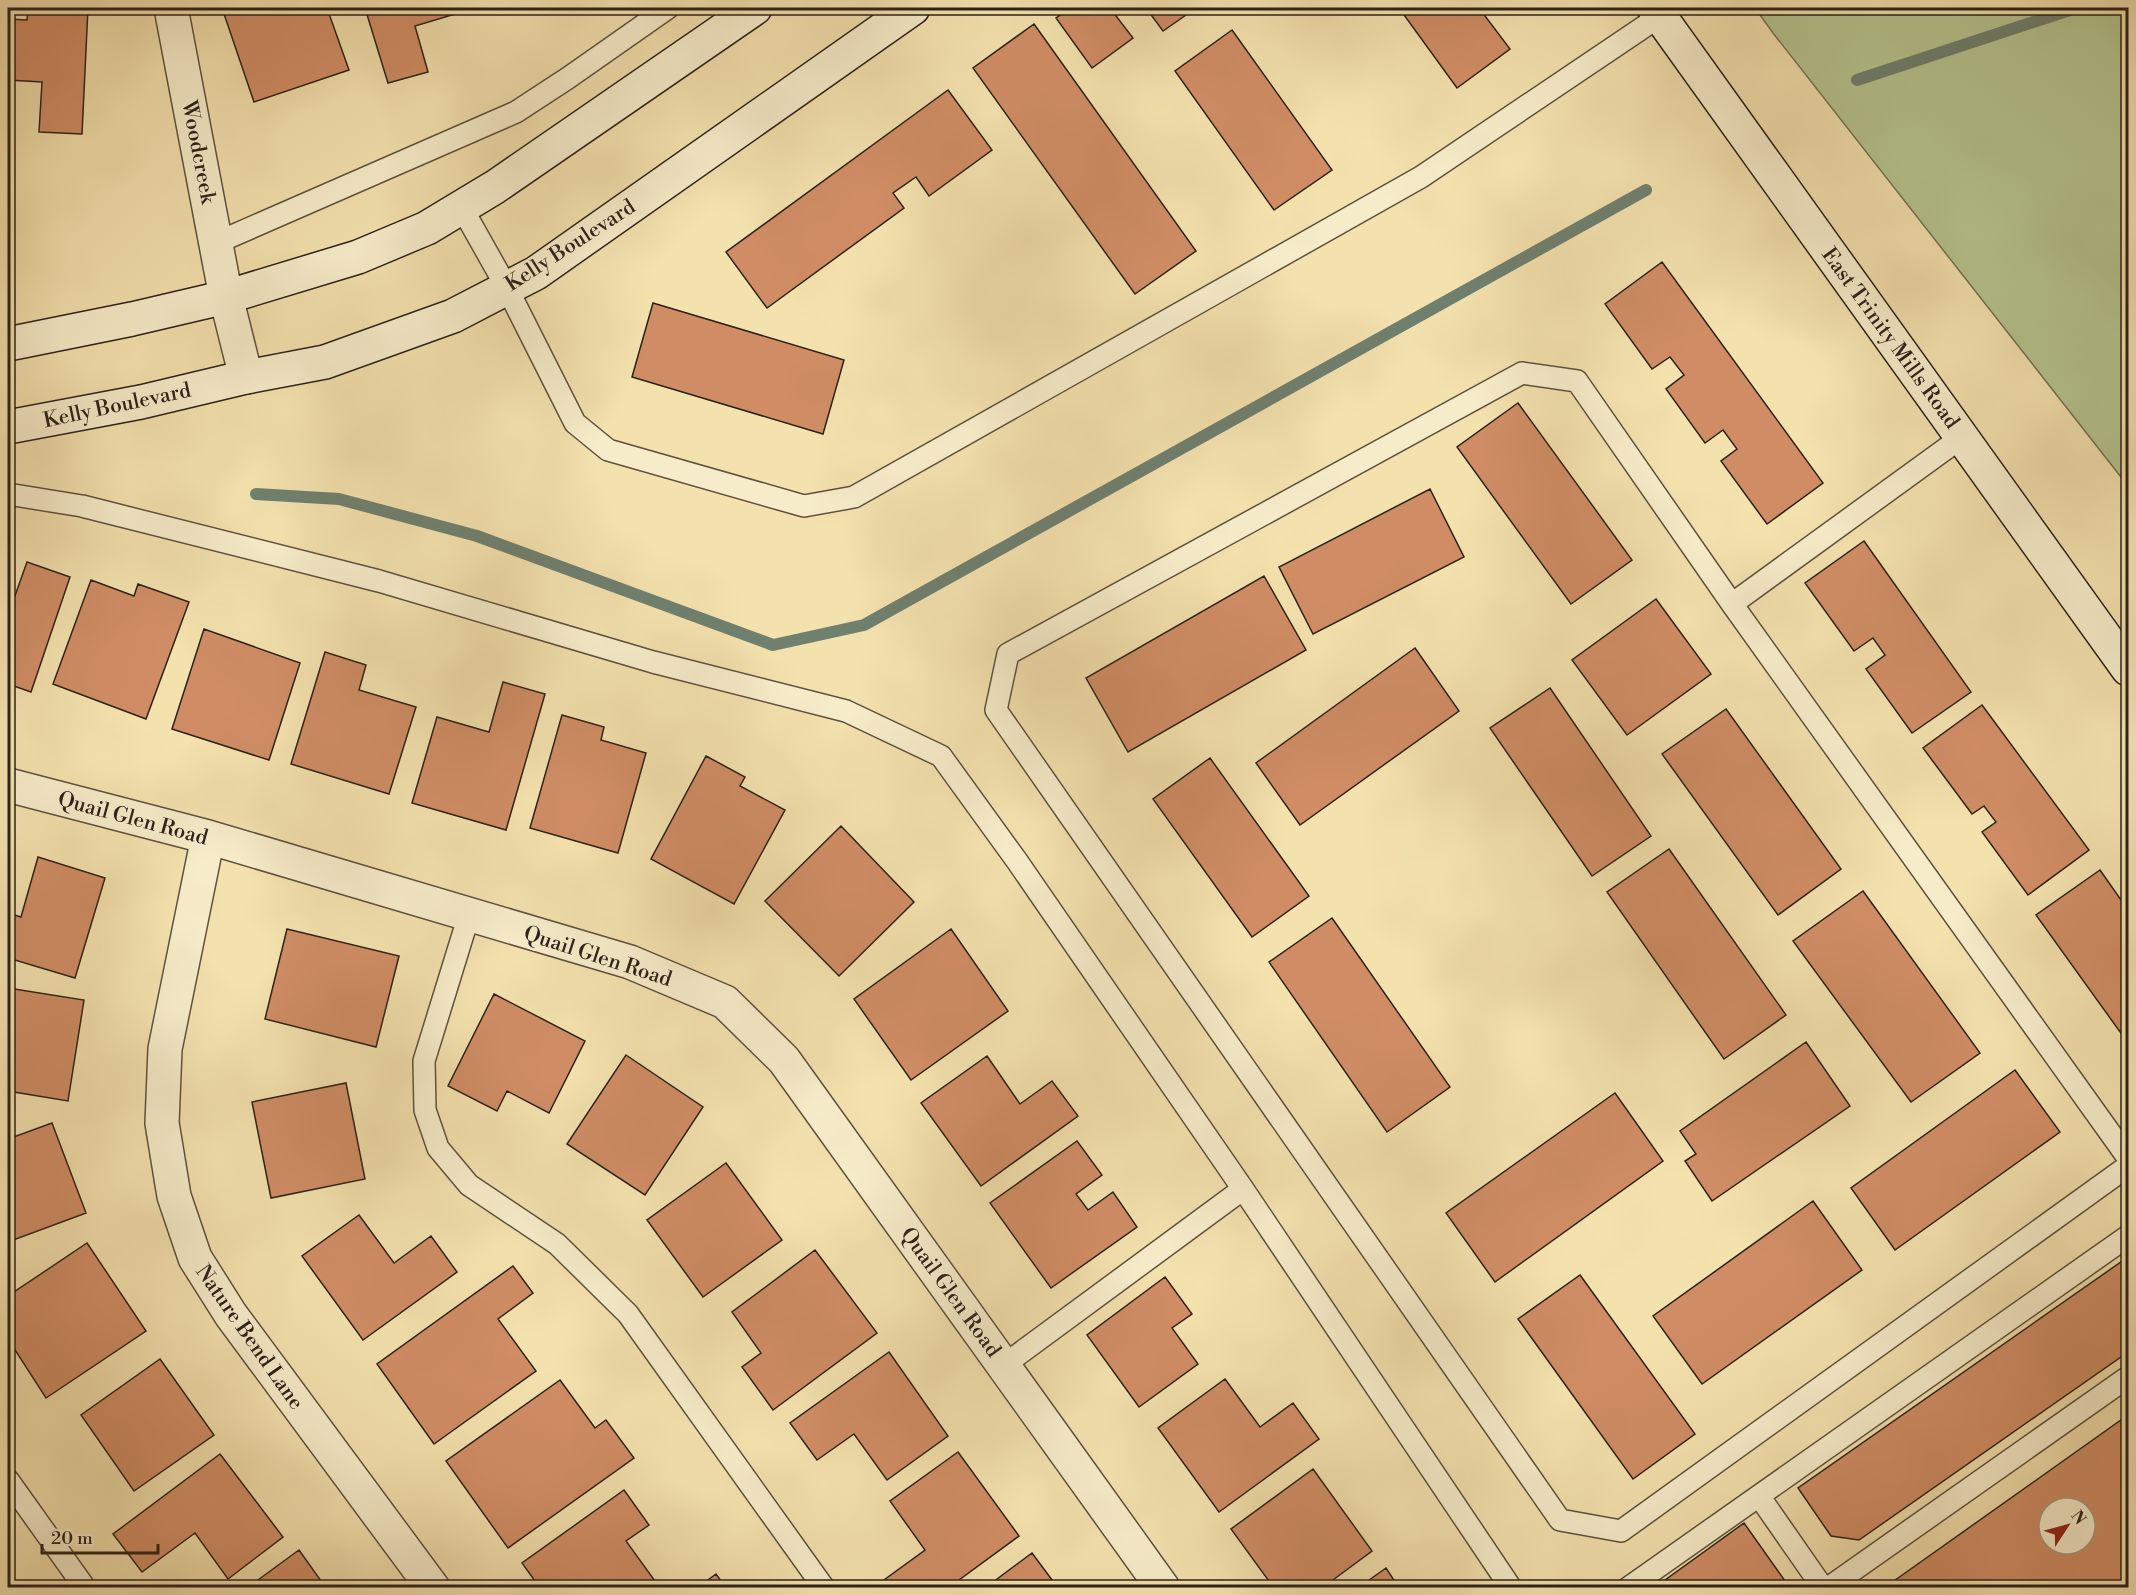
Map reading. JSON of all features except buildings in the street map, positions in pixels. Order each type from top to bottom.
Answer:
[{"type":"street","name":"Woodcreek","points":[[171,8],[226,297],[246,377]]},
{"type":"street","points":[[8,344],[226,297],[358,257],[427,228],[505,181],[755,8]]},
{"type":"street","name":"Kelly Boulevard","points":[[8,427],[141,402],[246,377],[325,362],[453,316],[536,273],[913,8]]},
{"type":"street","name":"East Trinity Mills Road","points":[[1657,12],[2128,669]]},
{"type":"street","name":"Quail Glen Road","points":[[8,785],[208,837],[630,962],[724,1002],[784,1060],[1163,1587]]},
{"type":"street","name":"Nature Bend Lane","points":[[208,837],[165,1048],[162,1123],[174,1196],[195,1258],[231,1315],[433,1587]]},
{"type":"lane","points":[[216,243],[516,112],[668,8]]},
{"type":"lane","points":[[462,207],[507,288],[575,423],[608,450],[804,506],[854,497],[1421,177],[1657,12]]},
{"type":"lane","points":[[2128,1158],[1732,604],[1577,381],[1522,373],[1008,654],[996,710],[1560,1520],[1620,1531],[2128,1166]]},
{"type":"lane","points":[[1732,604],[1962,437]]},
{"type":"lane","points":[[8,494],[81,506],[379,581],[653,662],[846,711],[941,756],[1017,861],[1243,1189],[1511,1587]]},
{"type":"lane","points":[[469,915],[424,1061],[425,1110],[438,1148],[469,1185],[557,1244],[628,1314],[824,1587]]},
{"type":"lane","points":[[1004,1365],[1243,1189]]},
{"type":"lane","points":[[1628,1587],[2128,1236]]},
{"type":"lane","points":[[1828,1587],[2128,1377]]},
{"type":"lane","points":[[8,1480],[85,1587]]},
{"type":"lane","points":[[1759,1496],[1822,1587]]},
{"type":"green space","points":[[1755,8],[2128,8],[2128,486],[1773,33]]},
{"type":"waterway","points":[[1857,80],[2076,8]]},
{"type":"waterway","points":[[256,494],[339,499],[477,536],[773,645],[864,625],[1646,190]]}]
